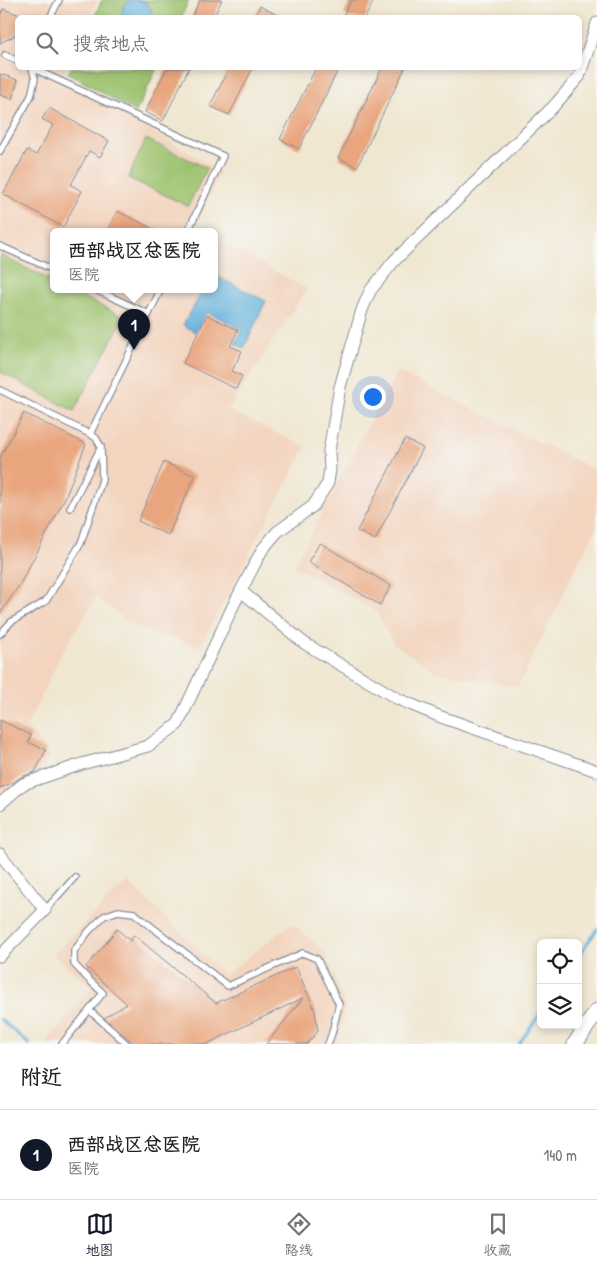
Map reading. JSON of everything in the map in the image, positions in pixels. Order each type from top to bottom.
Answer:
[{"type":"street","points":[[582,68],[597,23]]},
{"type":"street","points":[[0,804],[23,784],[82,764],[148,746],[178,724],[262,550],[277,532],[313,506],[328,483],[330,470],[329,451],[340,388],[362,310],[370,291],[394,261],[553,107],[579,77],[581,70]]},
{"type":"street","points":[[241,591],[304,643],[398,699],[441,717],[597,771]]},
{"type":"street","points":[[0,854],[45,910],[0,956]]},
{"type":"street","points":[[575,1044],[597,1011]]},
{"type":"lane","points":[[52,15],[59,0]]},
{"type":"lane","points":[[5,55],[15,60]]},
{"type":"lane","points":[[0,151],[31,96],[35,79],[33,70]]},
{"type":"lane","points":[[36,70],[223,156],[189,228]]},
{"type":"lane","points":[[0,246],[50,268]]},
{"type":"lane","points":[[103,293],[149,314]]},
{"type":"lane","points":[[90,434],[159,293]]},
{"type":"lane","points":[[0,390],[90,434],[96,438],[102,447],[102,480],[81,543],[46,601],[11,622],[0,634]]},
{"type":"lane","points":[[70,508],[102,447]]},
{"type":"lane","points":[[45,910],[76,877]]},
{"type":"lane","points":[[62,1044],[103,993],[74,964],[74,950],[104,916],[118,911],[134,913],[228,986],[303,953],[317,959],[339,1004],[328,1044]]},
{"type":"lane","points":[[90,1011],[127,1044]]},
{"type":"shaded area","points":[[0,0],[98,0],[91,15],[15,15],[15,70],[65,70],[63,75],[220,172],[195,227],[196,228],[50,228],[50,293],[218,293],[218,240],[307,289],[228,410],[306,447],[200,647],[132,625],[96,597],[64,649],[26,727],[50,754],[38,773],[8,789],[0,798]]},
{"type":"shaded area","points":[[397,371],[595,470],[597,475],[597,525],[518,687],[436,672],[393,643],[376,611],[294,566]]},
{"type":"shaded area","points":[[127,881],[225,975],[292,923],[325,953],[345,1006],[336,1044],[45,1044],[92,987],[53,955]]},
{"type":"green space","points":[[102,0],[189,0],[182,15],[95,15]]},
{"type":"green space","points":[[70,70],[156,70],[136,112],[68,73]]},
{"type":"green space","points":[[146,139],[207,168],[188,206],[128,178]]},
{"type":"green space","points":[[0,255],[50,280],[50,293],[75,293],[124,317],[74,411],[0,372]]},
{"type":"water","points":[[130,0],[144,1],[151,9],[151,15],[122,15],[123,7]]},
{"type":"water","points":[[218,277],[266,301],[244,348],[235,344],[242,329],[207,312],[195,332],[183,325],[202,293],[218,293]]},
{"type":"building","points":[[200,0],[222,0],[214,15],[192,15]]},
{"type":"building","points":[[351,0],[374,0],[366,15],[344,14]]},
{"type":"building","points":[[260,6],[277,15],[256,15]]},
{"type":"building","points":[[3,9],[18,14],[15,15],[14,36],[0,43],[0,16]]},
{"type":"building","points":[[166,70],[188,70],[163,121],[145,112]]},
{"type":"building","points":[[228,70],[252,70],[229,115],[210,106]]},
{"type":"building","points":[[315,70],[338,70],[299,149],[280,139]]},
{"type":"building","points":[[381,70],[404,70],[357,167],[338,158]]},
{"type":"building","points":[[0,74],[18,80],[12,99],[0,95]]},
{"type":"building","points":[[49,108],[109,141],[100,157],[89,151],[71,185],[82,191],[63,227],[3,194],[27,150],[36,155],[53,125],[42,119]]},
{"type":"building","points":[[117,211],[152,228],[108,228]]},
{"type":"building","points":[[207,315],[238,330],[230,346],[242,351],[232,371],[242,376],[236,389],[183,363]]},
{"type":"building","points":[[24,413],[86,444],[66,496],[20,584],[0,614],[0,458]]},
{"type":"building","points":[[405,439],[423,448],[375,540],[357,531]]},
{"type":"building","points":[[164,462],[195,476],[168,535],[138,521]]},
{"type":"building","points":[[320,543],[391,586],[380,605],[308,562]]},
{"type":"building","points":[[0,720],[31,735],[28,742],[46,750],[35,772],[0,788]]},
{"type":"building","points":[[117,929],[130,941],[134,935],[216,1003],[296,967],[315,1010],[318,1031],[307,1044],[266,1044],[303,998],[207,1044],[135,1044],[104,1018],[127,1004],[86,967]]},
{"type":"waterway","points":[[582,951],[597,929]]},
{"type":"waterway","points":[[519,1044],[537,1018]]},
{"type":"waterway","points":[[0,1019],[29,1044]]},
{"type":"place","name":"西部战区总医院","points":[[134,350]]}]
